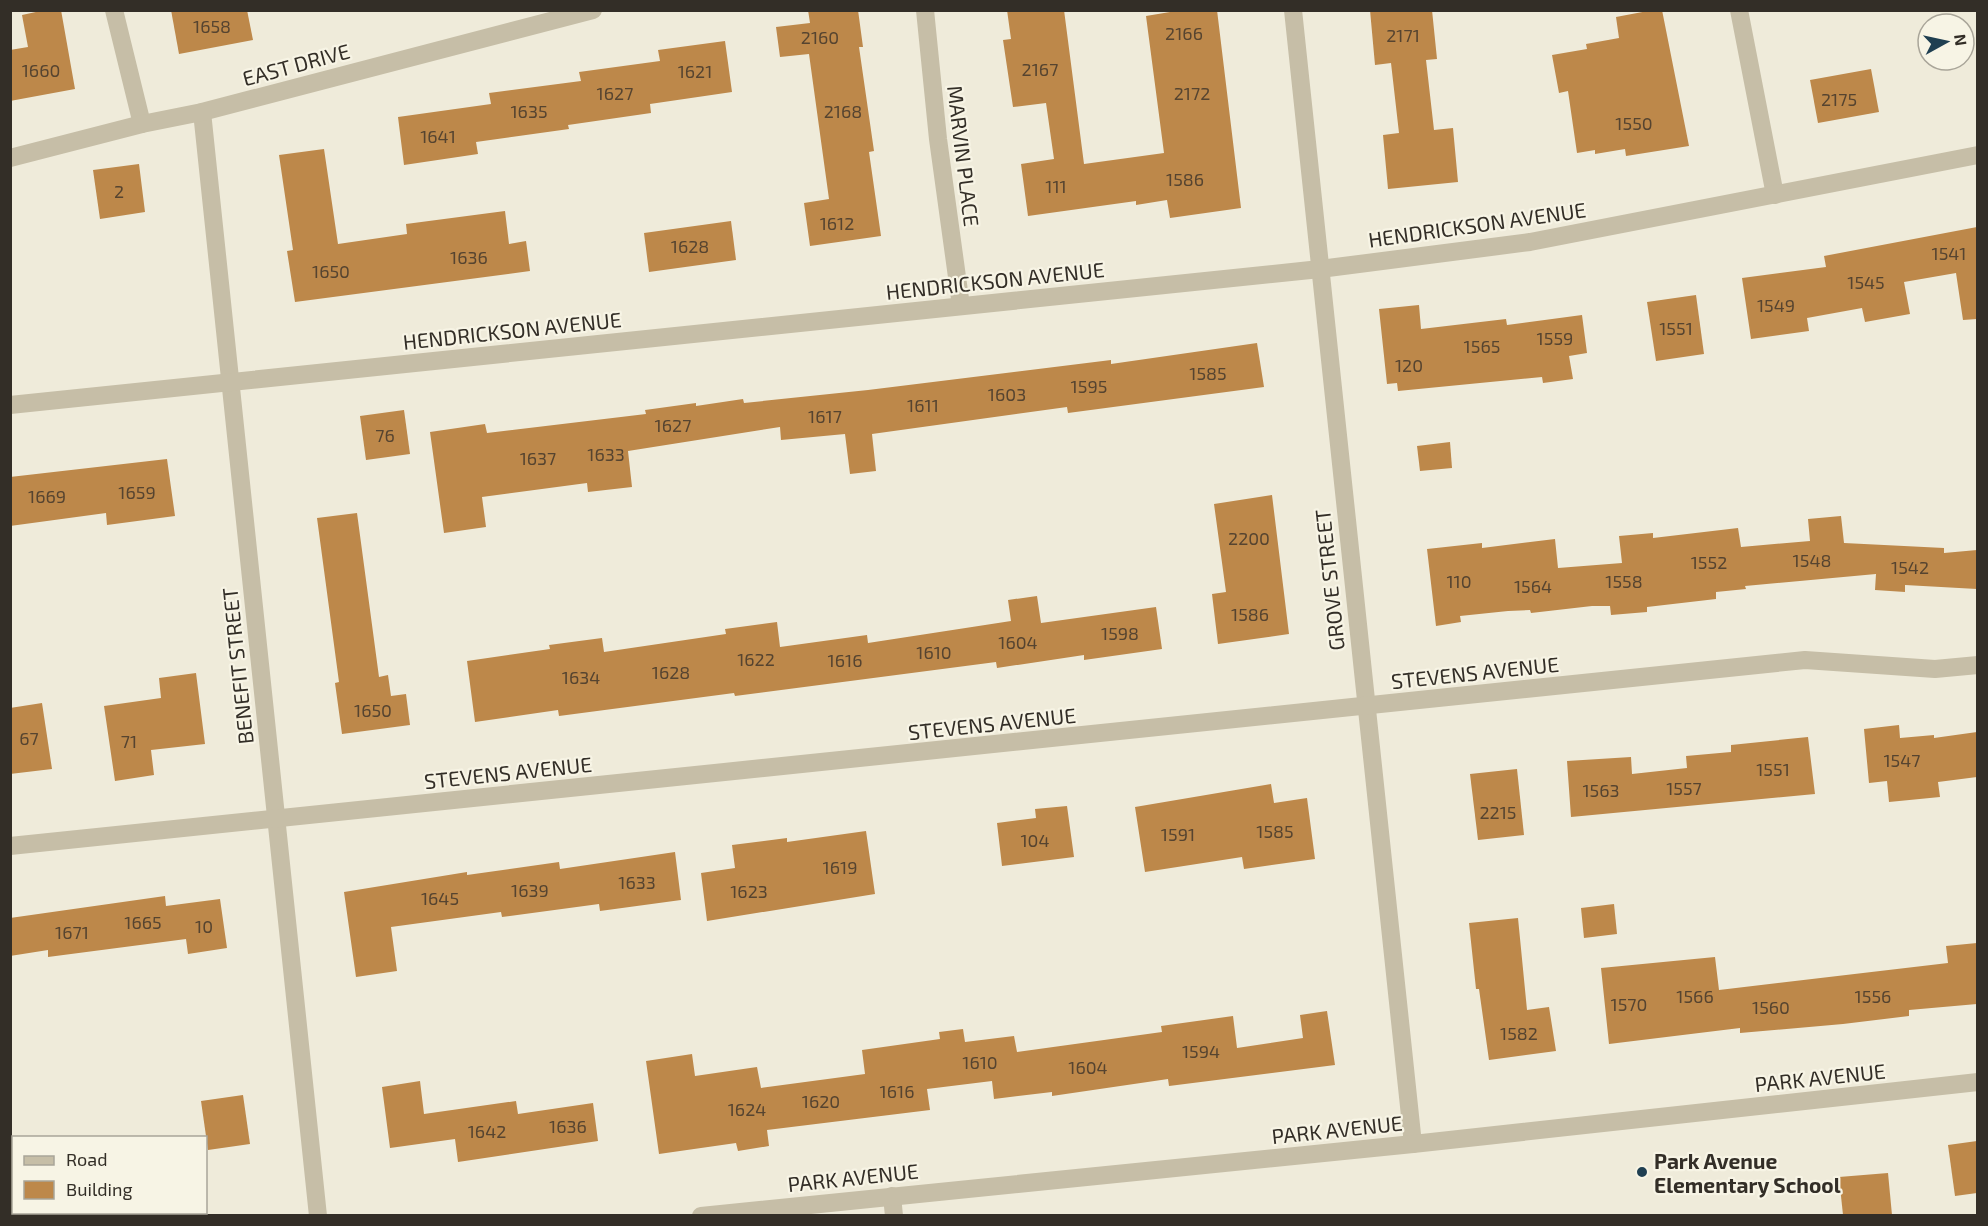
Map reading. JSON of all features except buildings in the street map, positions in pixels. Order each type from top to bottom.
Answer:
[{"type":"street","points":[[114,10],[142,124]]},
{"type":"street","name":"EAST DRIVE","points":[[10,158],[142,124],[202,112],[592,10]]},
{"type":"street","name":"MARVIN PLACE","points":[[925,10],[938,138],[961,306]]},
{"type":"street","name":"GROVE STREET","points":[[1293,10],[1413,1144]]},
{"type":"street","points":[[1739,10],[1775,195]]},
{"type":"street","name":"BENEFIT STREET","points":[[202,112],[318,1215]]},
{"type":"street","name":"HENDRICKSON AVENUE","points":[[10,405],[1320,269],[1530,242],[1977,155]]},
{"type":"street","name":"STEVENS AVENUE","points":[[10,846],[1805,660],[1935,669],[1977,665]]},
{"type":"street","name":"PARK AVENUE","points":[[701,1215],[1413,1144],[1977,1082]]},
{"type":"street","points":[[892,1196],[894,1215]]},
{"type":"place","name":"Park Avenue Elementary School","points":[[1642,1172]]}]
